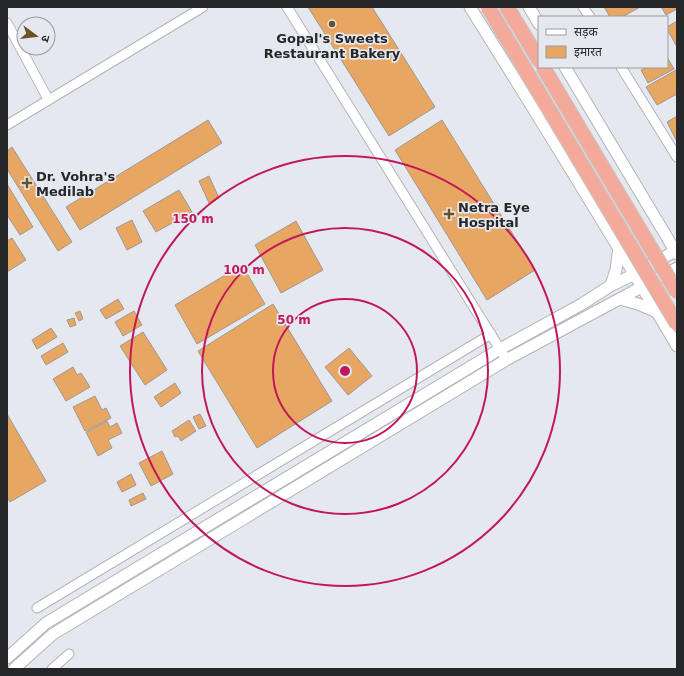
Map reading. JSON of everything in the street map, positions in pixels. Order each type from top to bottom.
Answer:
[{"type":"highway","points":[[488,7],[677,324]]},
{"type":"highway","points":[[507,7],[538,58]]},
{"type":"highway","points":[[544,68],[677,292]]},
{"type":"street","points":[[7,125],[203,7]]},
{"type":"street","points":[[287,7],[506,360]]},
{"type":"street","points":[[470,7],[635,274],[677,346]]},
{"type":"street","points":[[529,7],[538,22]]},
{"type":"street","points":[[583,7],[589,16]]},
{"type":"street","points":[[7,23],[48,100]]},
{"type":"street","points":[[7,658],[46,623],[500,349],[582,304],[611,285],[676,252],[566,68]]},
{"type":"street","points":[[622,68],[677,157]]},
{"type":"street","points":[[611,285],[616,270],[618,247]]},
{"type":"street","points":[[14,669],[53,634],[506,360],[677,268]]},
{"type":"street","points":[[620,298],[657,312]]},
{"type":"street","points":[[37,608],[491,334]]},
{"type":"street","points":[[52,669],[69,654]]},
{"type":"building","points":[[308,7],[372,7],[435,107],[389,136]]},
{"type":"building","points":[[604,7],[640,7],[624,16],[609,16]]},
{"type":"building","points":[[677,7],[677,9],[666,15],[662,8]]},
{"type":"building","points":[[677,21],[677,47],[668,31],[668,26]]},
{"type":"building","points":[[668,59],[674,69],[648,83],[641,70],[645,68],[668,68]]},
{"type":"building","points":[[676,70],[677,94],[657,105],[646,87]]},
{"type":"building","points":[[677,116],[677,139],[676,140],[667,122]]},
{"type":"building","points":[[208,120],[222,143],[80,230],[66,207]]},
{"type":"building","points":[[442,120],[535,270],[487,300],[395,150]]},
{"type":"building","points":[[12,147],[72,242],[58,251],[7,169],[7,151]]},
{"type":"building","points":[[209,176],[219,198],[209,203],[199,181]]},
{"type":"building","points":[[7,184],[33,227],[20,235],[7,215]]},
{"type":"building","points":[[179,190],[192,212],[156,232],[143,211]]},
{"type":"building","points":[[132,220],[142,242],[127,250],[116,228]]},
{"type":"building","points":[[296,221],[323,270],[281,293],[255,245]]},
{"type":"building","points":[[12,238],[26,260],[7,272],[7,241]]},
{"type":"building","points":[[242,265],[265,304],[197,344],[175,305]]},
{"type":"building","points":[[118,299],[124,309],[106,319],[100,310]]},
{"type":"building","points":[[273,304],[332,401],[257,448],[198,351]]},
{"type":"building","points":[[80,311],[83,319],[79,321],[75,313]]},
{"type":"building","points":[[134,311],[142,325],[123,336],[115,322]]},
{"type":"building","points":[[74,318],[76,325],[70,327],[67,320]]},
{"type":"building","points":[[51,328],[57,337],[37,349],[32,340]]},
{"type":"building","points":[[143,332],[167,370],[145,385],[120,346]]},
{"type":"building","points":[[63,343],[68,352],[46,365],[41,356]]},
{"type":"building","points":[[349,348],[372,376],[348,395],[325,367]]},
{"type":"building","points":[[73,367],[77,375],[81,373],[90,387],[66,401],[53,379]]},
{"type":"building","points":[[175,383],[181,393],[161,407],[154,397]]},
{"type":"building","points":[[95,396],[102,410],[106,408],[111,418],[85,431],[73,407]]},
{"type":"building","points":[[7,414],[46,481],[10,502],[7,497]]},
{"type":"building","points":[[200,414],[206,426],[199,429],[193,417]]},
{"type":"building","points":[[189,420],[196,431],[181,441],[178,436],[175,437],[172,431]]},
{"type":"building","points":[[107,421],[110,427],[117,423],[122,433],[108,440],[112,448],[98,456],[86,432]]},
{"type":"building","points":[[162,451],[173,474],[151,486],[139,463]]},
{"type":"building","points":[[131,474],[136,485],[122,492],[117,482]]},
{"type":"building","points":[[143,493],[146,499],[131,506],[129,500]]},
{"type":"place","name":"Gopal's Sweets Restaurant Bakery","points":[[332,24]]},
{"type":"place","name":"Dr. Vohra's Medilab","points":[[27,183]]},
{"type":"place","name":"Netra Eye Hospital","points":[[449,214]]}]
